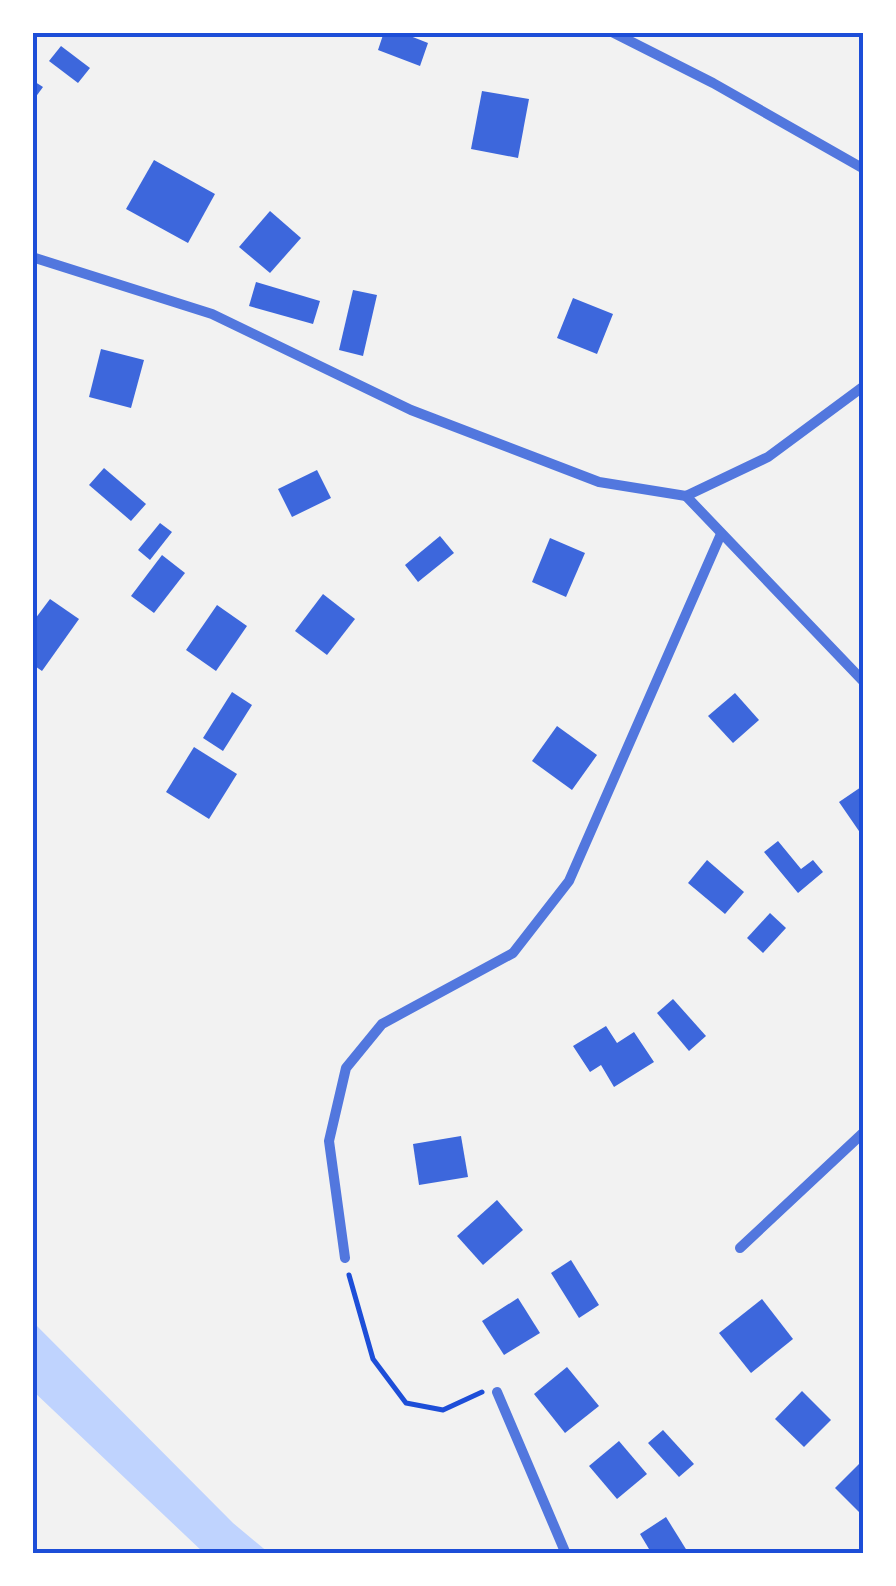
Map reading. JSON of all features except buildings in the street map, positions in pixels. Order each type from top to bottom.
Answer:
[{"type":"street","points":[[612,32],[714,82],[864,168]]},
{"type":"street","points":[[32,256],[212,314],[411,410],[599,482],[686,496],[768,457],[864,386]]},
{"type":"street","points":[[686,496],[864,682]]},
{"type":"street","points":[[344,1258],[329,1142],[346,1068],[382,1024],[513,953],[569,881],[721,534]]},
{"type":"street","points":[[740,1248],[864,1132]]},
{"type":"street","points":[[497,1392],[566,1554]]},
{"type":"path","points":[[344,1258],[373,1358],[406,1403],[443,1410],[476,1393],[497,1392]]},
{"type":"water","points":[[33,1322],[233,1523],[269,1553],[204,1553],[33,1391]]}]
